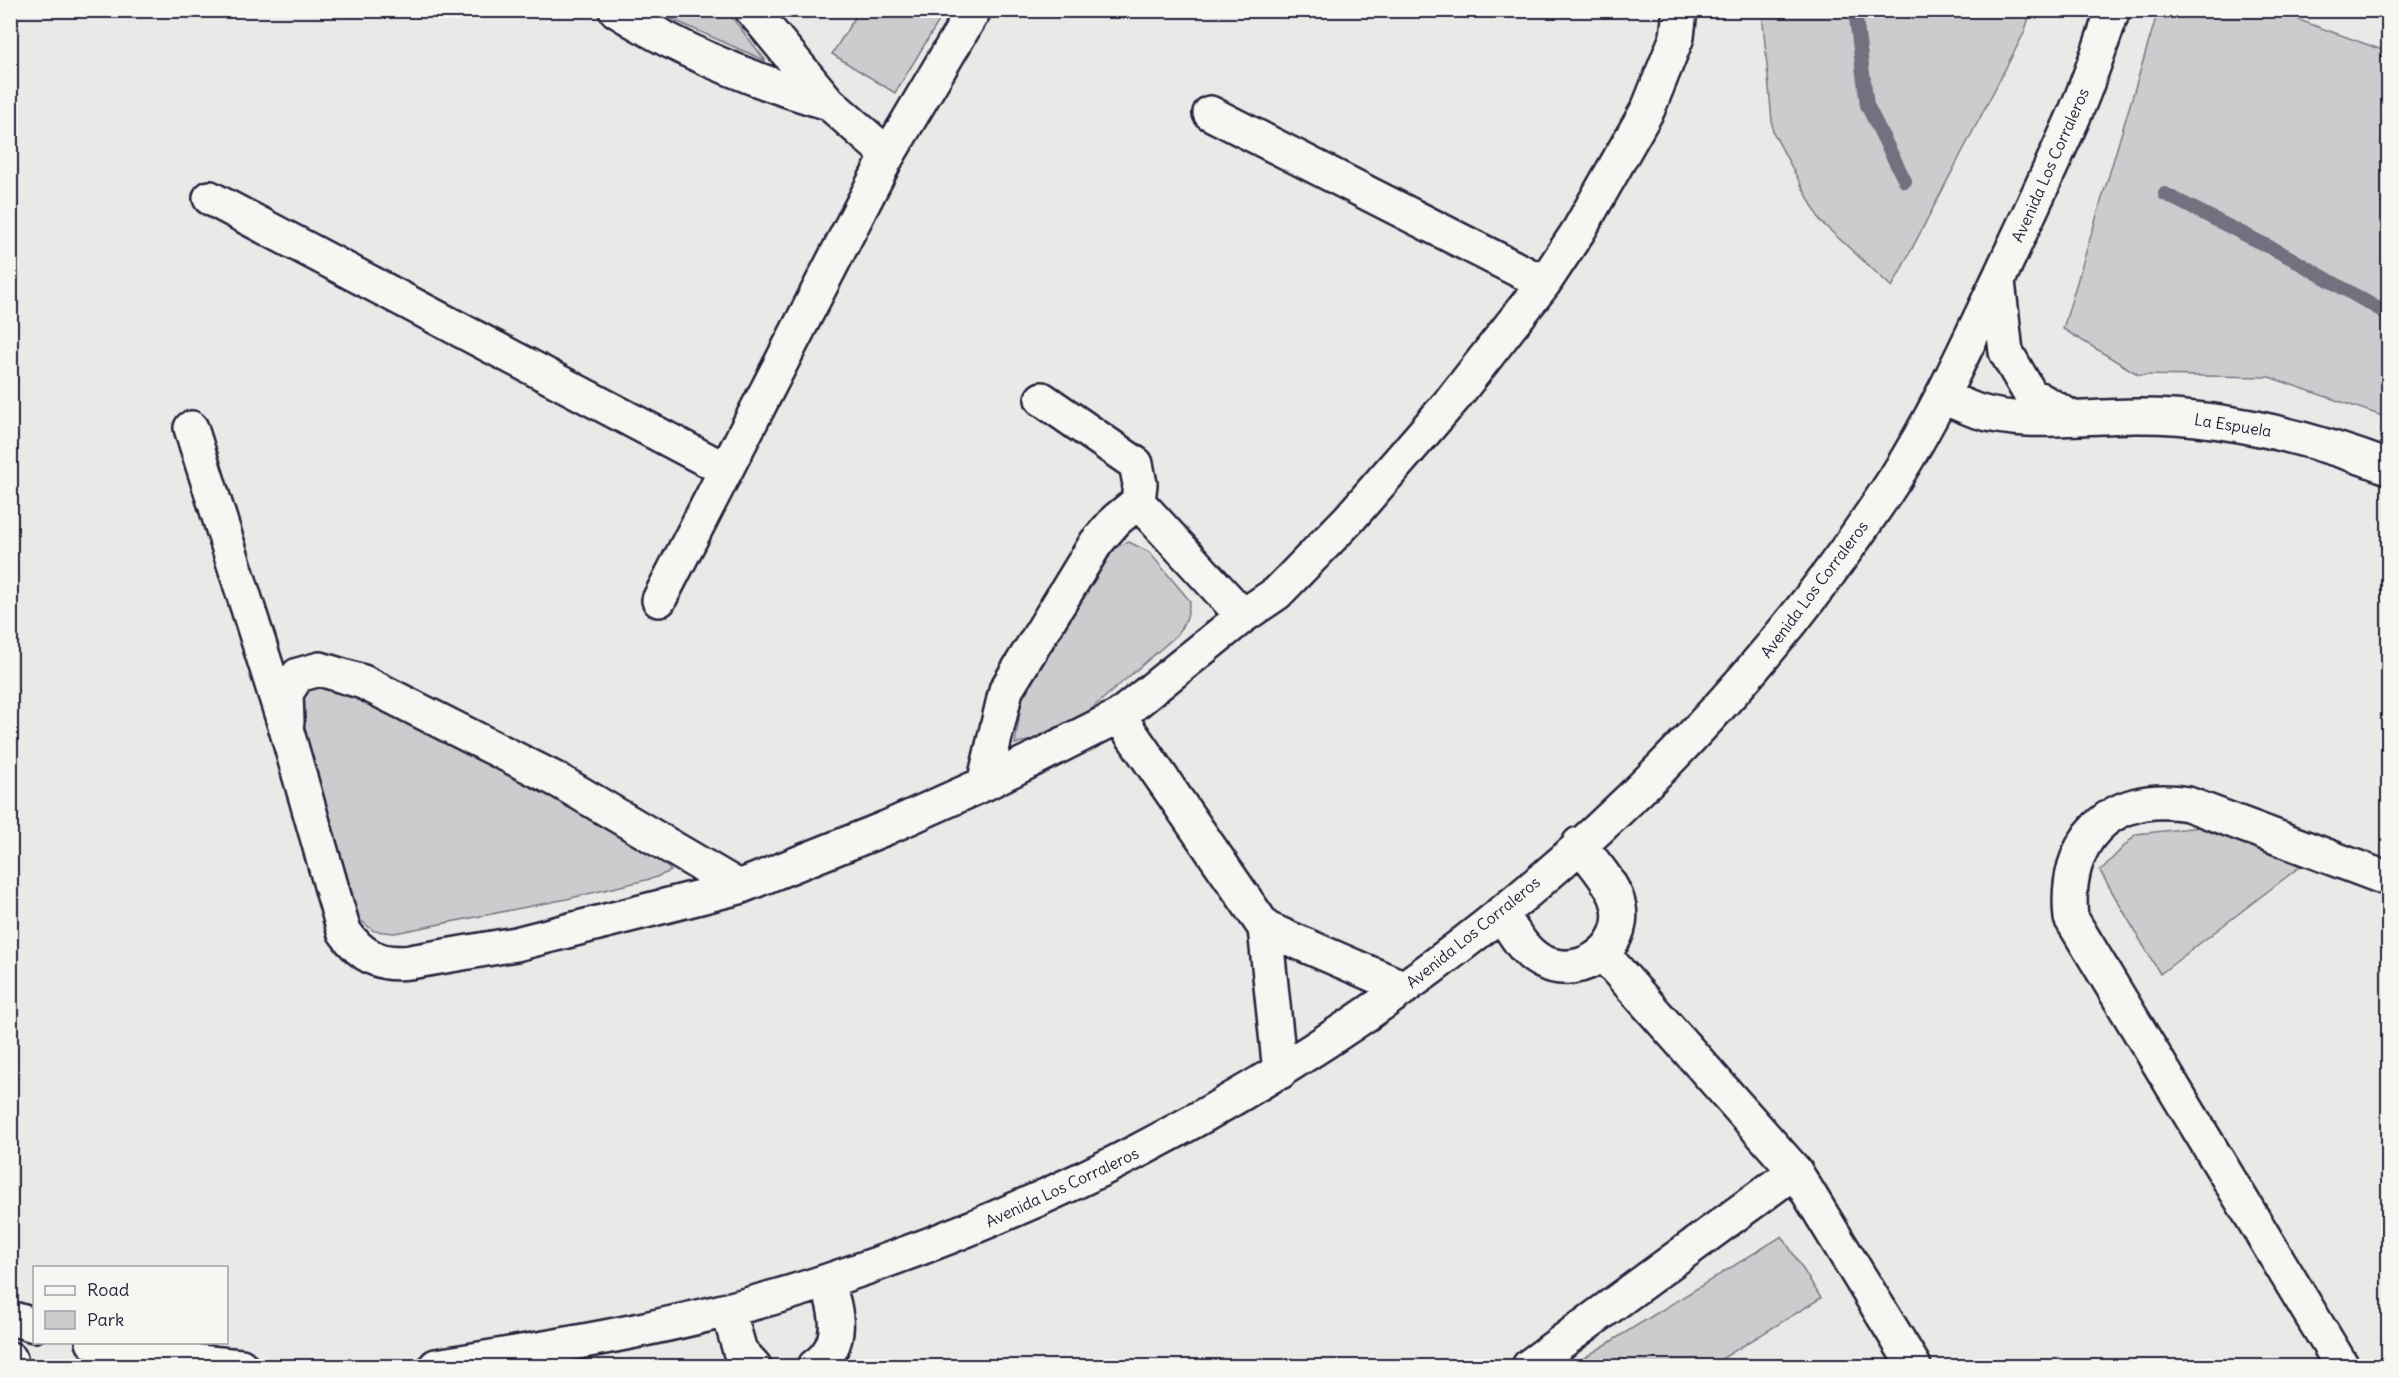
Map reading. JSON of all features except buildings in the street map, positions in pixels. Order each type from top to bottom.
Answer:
[{"type":"street","points":[[616,10],[689,52],[735,72],[829,103]]},
{"type":"street","points":[[752,10],[829,103],[888,155]]},
{"type":"street","points":[[659,600],[888,155],[974,10]]},
{"type":"street","points":[[190,428],[287,732],[344,931],[354,946],[380,962],[395,964],[516,944],[739,887],[886,828],[984,784],[1119,716],[1243,616],[1276,593],[1349,519],[1453,399],[1544,283],[1580,230],[1648,109],[1677,38],[1680,10]]},
{"type":"street","name":"Avenida Los Corraleros","points":[[436,1366],[572,1345],[728,1310],[827,1281],[957,1235],[1040,1200],[1142,1150],[1280,1072],[1404,988],[1501,913],[1653,776],[1692,737],[1787,628],[1854,539],[1943,397],[2076,113],[2113,10]]},
{"type":"street","points":[[1210,112],[1544,283]]},
{"type":"street","points":[[210,198],[726,470]]},
{"type":"street","points":[[1998,280],[2006,352],[2030,394],[2073,418]]},
{"type":"street","name":"La Espuela","points":[[1943,397],[1979,411],[2028,418],[2141,416],[2208,420],[2276,431],[2315,441],[2388,467]]},
{"type":"street","points":[[984,784],[1006,690],[1096,543],[1116,520],[1138,502],[1140,484],[1136,464],[1041,399]]},
{"type":"street","points":[[1138,502],[1243,616]]},
{"type":"street","points":[[287,732],[286,693],[298,675],[320,669],[363,682],[559,781],[739,887]]},
{"type":"street","points":[[1119,716],[1265,928],[1280,1072]]},
{"type":"street","points":[[2342,1366],[2071,918],[2068,895],[2071,872],[2079,852],[2091,834],[2106,819],[2145,802],[2167,800],[2188,804],[2388,879]]},
{"type":"street","points":[[1501,913],[1526,949],[1542,962],[1563,969],[1574,968],[1595,960],[1615,935],[1620,921],[1619,911],[1612,889],[1579,844]]},
{"type":"street","points":[[1265,928],[1404,988]]},
{"type":"street","points":[[1602,953],[1795,1171],[1914,1366]]},
{"type":"street","points":[[1529,1366],[1795,1171]]},
{"type":"street","points":[[815,1366],[825,1358],[837,1337],[838,1323],[827,1281]]},
{"type":"street","points":[[728,1310],[740,1351],[754,1366]]},
{"type":"street","points":[[10,1317],[33,1325]]},
{"type":"street","points":[[100,1344],[145,1357],[241,1366]]},
{"type":"street","points":[[10,1359],[11,1366]]},
{"type":"green space","points":[[656,11],[727,11],[766,61],[658,13]]},
{"type":"green space","points":[[859,11],[945,11],[895,93],[832,54]]},
{"type":"green space","points":[[1762,11],[2031,11],[2024,33],[1892,287],[1821,222],[1773,132]]},
{"type":"green space","points":[[2158,11],[2274,11],[2388,52],[2388,418],[2269,377],[2139,375],[2063,329]]},
{"type":"green space","points":[[1129,542],[1149,552],[1190,601],[1187,618],[1177,635],[1089,711],[1044,737],[1015,744],[1023,693],[1115,547]]},
{"type":"green space","points":[[328,683],[449,738],[657,856],[671,871],[654,878],[567,899],[395,933],[374,931],[359,919],[306,735],[300,698],[313,687]]},
{"type":"green space","points":[[2200,827],[2302,865],[2160,974],[2100,871],[2136,834]]},
{"type":"green space","points":[[1782,1236],[1821,1298],[1710,1366],[1571,1366]]},
{"type":"waterway","points":[[1855,10],[1867,105],[1905,181]]},
{"type":"waterway","points":[[2165,194],[2289,257],[2384,312],[2388,312]]}]
